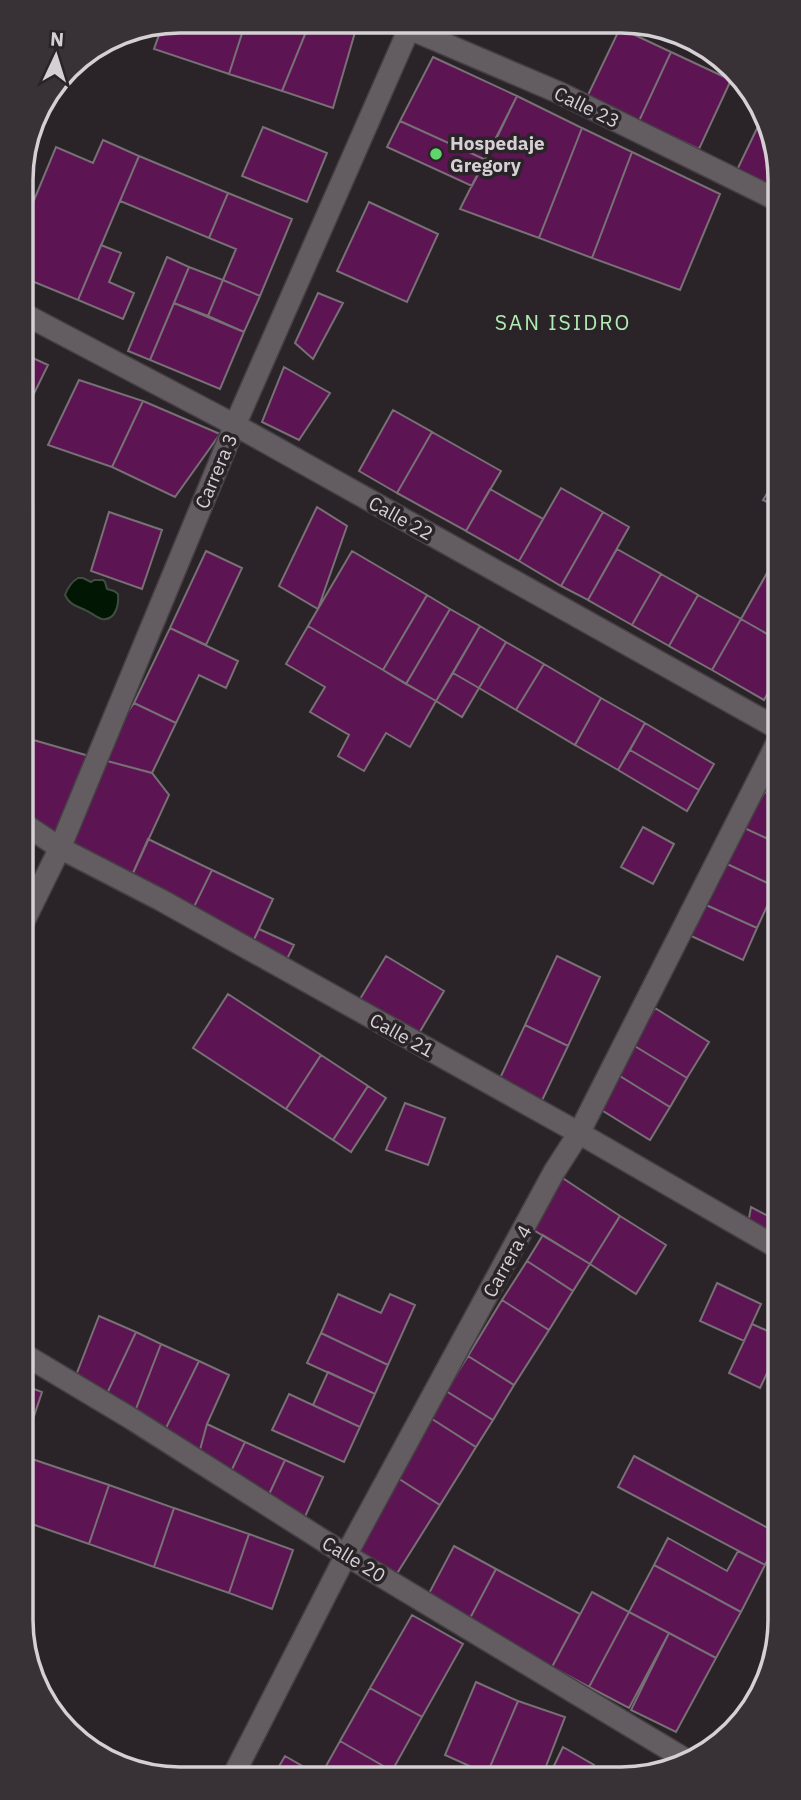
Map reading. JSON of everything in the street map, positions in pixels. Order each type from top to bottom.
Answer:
[{"type":"street","name":"Carrera 3","points":[[33,902],[60,848],[235,425],[402,33]]},
{"type":"street","name":"Calle 23","points":[[423,33],[560,93],[768,197]]},
{"type":"street","name":"Calle 22","points":[[34,319],[235,425],[768,723]]},
{"type":"street","name":"Carrera 4","points":[[238,1767],[346,1555],[554,1172],[579,1133],[768,760]]},
{"type":"street","name":"Calle 21","points":[[34,830],[60,848],[161,900],[579,1133],[767,1242]]},
{"type":"street","name":"Calle 20","points":[[33,1359],[346,1555],[679,1755]]},
{"type":"shaded area","points":[[78,578],[91,582],[103,580],[107,589],[118,594],[117,607],[111,617],[100,618],[69,601],[65,595],[73,581]]},
{"type":"building","points":[[242,33],[229,74],[154,49],[159,35]]},
{"type":"building","points":[[242,33],[306,33],[282,91],[229,74]]},
{"type":"building","points":[[306,33],[355,33],[333,108],[282,91]]},
{"type":"building","points":[[618,33],[633,34],[671,52],[639,121],[587,97]]},
{"type":"building","points":[[671,52],[727,78],[730,82],[699,149],[639,121]]},
{"type":"building","points":[[433,57],[517,96],[486,160],[400,121]]},
{"type":"building","points":[[517,96],[582,128],[539,238],[460,209]]},
{"type":"building","name":"Hospedaje Gregory","points":[[400,121],[486,160],[472,186],[387,147]]},
{"type":"building","points":[[263,127],[327,153],[307,202],[242,176]]},
{"type":"building","points":[[758,127],[763,142],[768,188],[736,172]]},
{"type":"building","points":[[582,128],[632,152],[592,258],[539,238]]},
{"type":"building","points":[[103,140],[139,156],[78,300],[34,282],[34,200],[56,147],[93,163]]},
{"type":"building","points":[[632,152],[720,194],[680,290],[592,258]]},
{"type":"building","points":[[139,156],[228,193],[209,238],[120,201]]},
{"type":"building","points":[[228,193],[292,219],[260,296],[223,280],[236,249],[209,238]]},
{"type":"building","points":[[369,202],[438,234],[407,302],[337,271]]},
{"type":"building","points":[[101,245],[121,253],[109,282],[134,293],[123,319],[78,300]]},
{"type":"building","points":[[167,257],[189,267],[150,360],[128,351]]},
{"type":"building","points":[[189,267],[223,280],[208,316],[174,303]]},
{"type":"building","points":[[223,280],[260,296],[244,332],[208,316]]},
{"type":"building","points":[[318,293],[343,303],[313,359],[295,343]]},
{"type":"building","points":[[174,303],[244,332],[220,389],[150,360]]},
{"type":"building","points":[[34,358],[48,365],[34,394]]},
{"type":"building","points":[[284,367],[330,393],[299,440],[262,422]]},
{"type":"building","points":[[79,380],[143,401],[112,467],[48,445]]},
{"type":"building","points":[[143,401],[220,434],[175,497],[112,467]]},
{"type":"building","points":[[393,410],[432,432],[397,493],[359,471]]},
{"type":"building","points":[[432,432],[501,471],[466,531],[397,493]]},
{"type":"building","points":[[561,488],[603,512],[561,586],[519,561]]},
{"type":"building","points":[[490,489],[543,519],[519,561],[466,531]]},
{"type":"building","points":[[317,507],[347,526],[318,609],[279,586]]},
{"type":"building","points":[[109,512],[162,530],[142,589],[91,571]]},
{"type":"building","points":[[603,512],[629,527],[588,600],[561,586]]},
{"type":"building","points":[[617,549],[661,574],[632,625],[588,600]]},
{"type":"building","points":[[206,551],[242,568],[206,645],[170,628]]},
{"type":"building","points":[[352,551],[427,595],[383,670],[308,626]]},
{"type":"building","points":[[768,572],[768,634],[741,619]]},
{"type":"building","points":[[661,574],[698,595],[669,646],[632,625]]},
{"type":"building","points":[[427,595],[450,609],[406,684],[383,670]]},
{"type":"building","points":[[698,595],[741,619],[712,670],[669,646]]},
{"type":"building","points":[[450,609],[480,626],[436,701],[406,684]]},
{"type":"building","points":[[741,619],[768,634],[768,693],[764,700],[712,670]]},
{"type":"building","points":[[308,626],[436,701],[410,747],[386,733],[364,771],[338,756],[349,735],[310,712],[325,687],[286,664]]},
{"type":"building","points":[[480,626],[506,642],[479,688],[453,673]]},
{"type":"building","points":[[170,628],[238,661],[226,688],[199,675],[176,723],[134,703]]},
{"type":"building","points":[[506,642],[544,664],[516,710],[479,688]]},
{"type":"building","points":[[544,664],[601,698],[575,745],[516,710]]},
{"type":"building","points":[[453,673],[479,688],[462,717],[436,701]]},
{"type":"building","points":[[601,698],[645,723],[618,770],[575,745]]},
{"type":"building","points":[[134,703],[176,723],[152,773],[96,758]]},
{"type":"building","points":[[645,723],[714,764],[699,790],[630,750]]},
{"type":"building","points":[[34,740],[96,758],[60,848],[34,830]]},
{"type":"building","points":[[630,750],[699,790],[687,811],[618,770]]},
{"type":"building","points":[[96,758],[152,773],[169,795],[128,884],[60,848]]},
{"type":"building","points":[[768,789],[768,839],[740,826]]},
{"type":"building","points":[[740,826],[768,839],[768,883],[723,862]]},
{"type":"building","points":[[643,827],[674,844],[653,884],[621,867]]},
{"type":"building","points":[[148,839],[212,870],[189,917],[128,884]]},
{"type":"building","points":[[723,862],[768,883],[767,905],[757,928],[704,904]]},
{"type":"building","points":[[212,870],[273,899],[249,950],[189,917]]},
{"type":"building","points":[[704,904],[757,928],[743,960],[689,935]]},
{"type":"building","points":[[259,929],[294,945],[283,967],[249,950]]},
{"type":"building","points":[[386,956],[444,991],[412,1045],[354,1009]]},
{"type":"building","points":[[557,956],[600,977],[568,1046],[525,1025]]},
{"type":"building","points":[[228,994],[321,1055],[286,1109],[193,1048]]},
{"type":"building","points":[[655,1008],[709,1042],[687,1078],[633,1045]]},
{"type":"building","points":[[525,1025],[568,1046],[536,1113],[493,1093]]},
{"type":"building","points":[[633,1045],[687,1078],[670,1107],[615,1073]]},
{"type":"building","points":[[321,1055],[368,1086],[333,1140],[286,1109]]},
{"type":"building","points":[[615,1073],[670,1107],[650,1140],[595,1106]]},
{"type":"building","points":[[368,1086],[386,1098],[351,1152],[333,1140]]},
{"type":"building","points":[[405,1103],[445,1118],[428,1165],[386,1150]]},
{"type":"building","points":[[558,1175],[620,1216],[590,1264],[532,1229]]},
{"type":"building","points":[[751,1207],[767,1216],[767,1241],[747,1229]]},
{"type":"building","points":[[620,1216],[666,1245],[636,1294],[590,1264]]},
{"type":"building","points":[[543,1235],[590,1264],[573,1291],[527,1261]]},
{"type":"building","points":[[527,1261],[573,1291],[549,1330],[502,1300]]},
{"type":"building","points":[[717,1283],[761,1304],[744,1341],[700,1321]]},
{"type":"building","points":[[338,1294],[381,1313],[390,1294],[415,1305],[388,1365],[321,1333]]},
{"type":"building","points":[[502,1300],[549,1330],[514,1385],[468,1356]]},
{"type":"building","points":[[99,1316],[136,1332],[103,1402],[73,1383]]},
{"type":"building","points":[[752,1324],[767,1331],[767,1373],[760,1388],[729,1373]]},
{"type":"building","points":[[136,1332],[161,1344],[132,1419],[103,1402]]},
{"type":"building","points":[[321,1333],[388,1365],[375,1394],[307,1363]]},
{"type":"building","points":[[161,1344],[199,1361],[161,1438],[132,1419]]},
{"type":"building","points":[[468,1356],[514,1385],[493,1420],[446,1391]]},
{"type":"building","points":[[199,1361],[229,1375],[207,1424],[197,1461],[161,1438]]},
{"type":"building","points":[[328,1372],[375,1394],[360,1427],[313,1405]]},
{"type":"building","points":[[33,1389],[42,1392],[33,1419]]},
{"type":"building","points":[[446,1391],[493,1420],[476,1447],[429,1417]]},
{"type":"building","points":[[289,1394],[360,1427],[344,1462],[272,1430]]},
{"type":"building","points":[[429,1417],[476,1447],[440,1505],[393,1475]]},
{"type":"building","points":[[207,1424],[245,1442],[225,1484],[197,1461]]},
{"type":"building","points":[[245,1442],[285,1460],[265,1503],[225,1484]]},
{"type":"building","points":[[634,1456],[767,1528],[767,1561],[765,1565],[618,1487]]},
{"type":"building","points":[[33,1459],[109,1485],[89,1544],[33,1524]]},
{"type":"building","points":[[285,1460],[323,1477],[303,1521],[265,1503]]},
{"type":"building","points":[[393,1475],[440,1505],[391,1583],[355,1555]]},
{"type":"building","points":[[109,1485],[174,1508],[154,1567],[89,1544]]},
{"type":"building","points":[[174,1508],[249,1534],[229,1593],[154,1567]]},
{"type":"building","points":[[249,1534],[293,1550],[272,1609],[229,1593]]},
{"type":"building","points":[[668,1538],[727,1571],[738,1551],[765,1565],[741,1612],[654,1565]]},
{"type":"building","points":[[454,1546],[496,1569],[468,1622],[426,1599]]},
{"type":"building","points":[[654,1565],[741,1612],[716,1658],[629,1612]]},
{"type":"building","points":[[496,1569],[580,1614],[552,1667],[468,1622]]},
{"type":"building","points":[[592,1592],[629,1612],[589,1687],[552,1667]]},
{"type":"building","points":[[629,1612],[669,1633],[629,1708],[589,1687]]},
{"type":"building","points":[[412,1615],[463,1644],[422,1717],[370,1688]]},
{"type":"building","points":[[669,1633],[716,1658],[676,1732],[631,1710]]},
{"type":"building","points":[[476,1682],[518,1701],[490,1767],[472,1767],[445,1755]]},
{"type":"building","points":[[370,1688],[422,1717],[394,1767],[385,1767],[340,1741]]},
{"type":"building","points":[[518,1701],[565,1717],[546,1767],[490,1767]]},
{"type":"building","points":[[340,1741],[385,1767],[325,1767]]},
{"type":"building","points":[[563,1747],[594,1765],[593,1767],[553,1767]]},
{"type":"building","points":[[285,1756],[304,1767],[279,1767]]},
{"type":"place","name":"Hospedaje Gregory","points":[[436,154]]},
{"type":"district","name":"SAN ISIDRO","points":[[563,322]]}]
